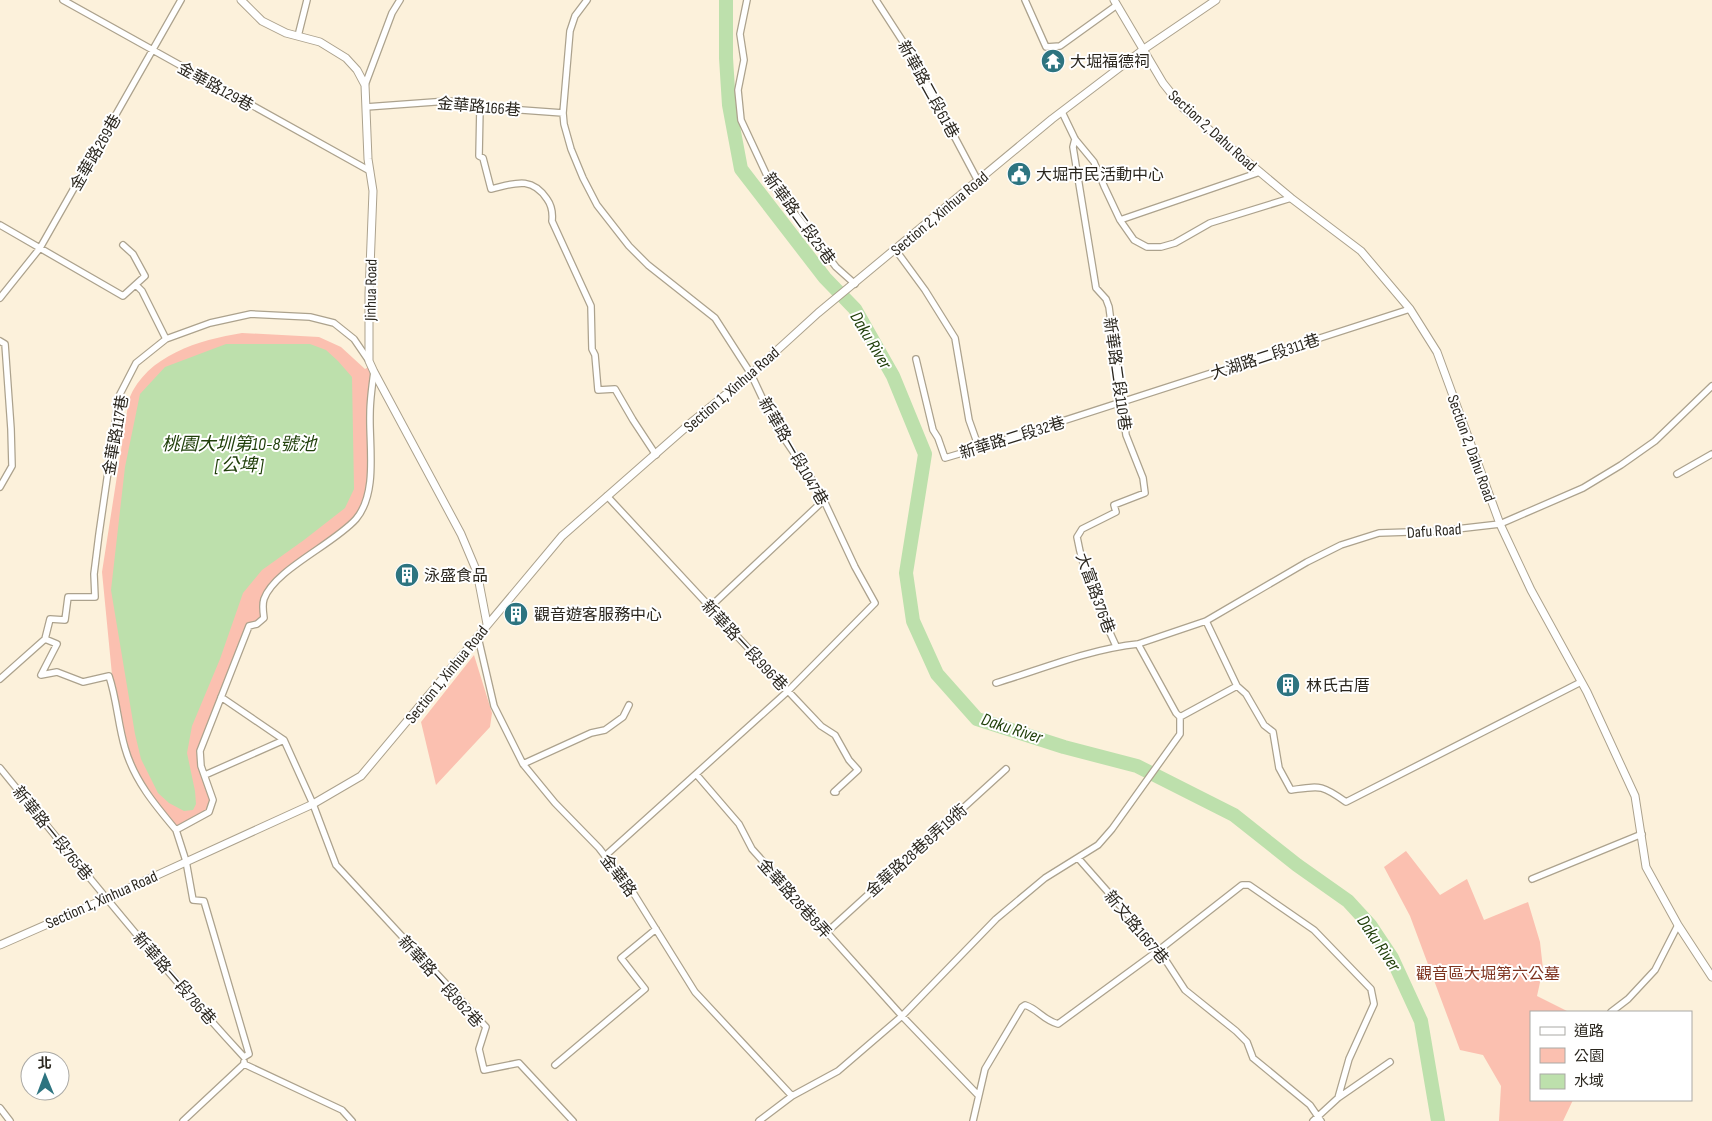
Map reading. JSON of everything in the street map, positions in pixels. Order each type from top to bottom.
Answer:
[{"type":"street","name":"金華路129巷","points":[[63,0],[370,172]]},
{"type":"street","name":"金華路269巷","points":[[0,298],[40,248],[181,0]]},
{"type":"street","name":"Jinhua Road","points":[[241,0],[262,21],[286,33],[320,42],[346,58],[358,70],[365,85],[370,172],[373,191],[369,294],[369,361],[461,534],[477,572],[487,624]]},
{"type":"street","points":[[298,36],[307,0]]},
{"type":"street","points":[[365,85],[392,13],[400,0]]},
{"type":"street","name":"新華路一段1047巷","points":[[587,0],[575,16],[570,31],[563,113],[571,149],[583,178],[597,205],[629,246],[648,265],[715,318],[751,374],[775,425],[819,490],[855,567],[875,603],[788,691]]},
{"type":"street","name":"新華路二段25巷","points":[[747,0],[740,34],[744,60],[738,90],[741,120],[769,180],[836,267],[855,284]]},
{"type":"street","name":"新華路二段61巷","points":[[876,0],[909,51],[978,181]]},
{"type":"street","points":[[1025,0],[1046,47],[1060,46],[1116,3]]},
{"type":"street","name":"Section 2, Xinhua Road","points":[[827,306],[1062,112],[1144,49],[1216,0]]},
{"type":"street","name":"Section 2, Dahu Road","points":[[1116,3],[1162,83],[1182,107],[1222,142],[1360,252],[1410,309],[1437,352],[1500,524],[1531,590],[1581,682],[1635,796],[1646,867],[1678,925],[1712,977]]},
{"type":"street","name":"金華路166巷","points":[[366,107],[448,101],[463,102],[480,107],[563,113]]},
{"type":"street","points":[[480,107],[479,156],[483,158],[487,167],[491,189],[510,183],[531,184],[543,192],[549,201],[552,207],[552,221],[591,306],[592,349],[595,355],[598,390],[615,389],[632,420],[656,455]]},
{"type":"street","points":[[1062,112],[1075,139],[1094,162],[1120,220],[1134,240],[1147,247],[1161,247],[1175,243],[1210,224],[1291,198]]},
{"type":"street","name":"新華路二段110巷","points":[[1075,139],[1073,147],[1096,288],[1106,299],[1109,306],[1120,403],[1126,435],[1143,478],[1145,493]]},
{"type":"street","points":[[1120,220],[1260,172]]},
{"type":"street","points":[[0,225],[123,296],[145,276],[133,254],[123,245]]},
{"type":"street","points":[[895,249],[925,290],[955,338],[969,420],[979,448]]},
{"type":"street","points":[[136,284],[142,291],[166,339]]},
{"type":"street","name":"Section 1, Xinhua Road","points":[[0,945],[312,804],[361,776],[562,536],[751,374],[827,306]]},
{"type":"street","name":"大湖路二段311巷","points":[[1120,403],[1410,309]]},
{"type":"street","name":"金華路117巷","points":[[45,640],[50,619],[65,620],[68,597],[95,597],[94,574],[119,396],[136,363],[166,339],[210,323],[250,314],[310,317],[334,323],[354,339],[369,361]]},
{"type":"street","points":[[0,341],[5,344],[12,466],[0,487]]},
{"type":"street","name":"新華路二段32巷","points":[[916,358],[932,430],[938,438],[945,458],[1120,403]]},
{"type":"street","points":[[176,830],[209,812],[213,800],[201,766],[200,751],[249,626],[257,624],[264,618],[262,606],[270,588],[281,576],[329,542],[356,519],[364,505],[368,495],[371,474],[370,413],[374,372]]},
{"type":"street","name":"Dafu Road","points":[[996,683],[1083,656],[1110,650],[1116,646],[1138,644],[1206,621],[1307,562],[1351,542],[1379,533],[1439,531],[1500,524],[1583,488],[1621,465],[1654,441],[1712,386]]},
{"type":"street","points":[[1677,474],[1712,454]]},
{"type":"street","name":"大富路376巷","points":[[1116,646],[1090,587],[1079,552],[1077,537],[1082,529],[1116,512],[1114,505],[1145,493]]},
{"type":"street","name":"新華路一段996巷","points":[[607,496],[821,726],[835,735],[849,760],[858,770],[834,792],[836,792]]},
{"type":"street","points":[[710,607],[824,500]]},
{"type":"street","points":[[1206,621],[1238,686],[1246,694],[1264,725],[1273,732],[1279,768],[1291,790],[1316,787],[1328,790],[1346,802],[1581,682]]},
{"type":"street","name":"金華路","points":[[478,636],[494,706],[523,764],[555,803],[605,856],[634,894],[695,992],[792,1096]]},
{"type":"street","points":[[0,680],[45,640],[57,644],[41,675],[56,672],[83,682],[109,676],[125,747],[132,767],[142,787],[176,830],[186,861],[193,900],[204,901],[249,1054],[183,1121]]},
{"type":"street","points":[[759,1121],[792,1096],[838,1071],[902,1016],[996,919],[1045,878],[1098,845],[1180,734],[1180,717],[1138,644]]},
{"type":"street","points":[[1180,717],[1238,686]]},
{"type":"street","points":[[605,856],[788,691]]},
{"type":"street","points":[[220,696],[284,740],[312,804]]},
{"type":"street","points":[[523,764],[591,733],[605,730],[623,717],[629,705]]},
{"type":"street","points":[[204,775],[284,740]]},
{"type":"street","name":"新華路一段765巷","points":[[0,768],[106,898]]},
{"type":"street","name":"金華路28巷8弄19衖","points":[[827,932],[1006,769]]},
{"type":"street","name":"金華路28巷8弄","points":[[696,774],[739,824],[752,849],[902,1016],[978,1095]]},
{"type":"street","name":"新華路一段862巷","points":[[312,804],[336,865],[486,1027],[479,1049],[484,1070],[519,1063],[574,1121]]},
{"type":"street","points":[[1532,879],[1642,834]]},
{"type":"street","name":"新文路1667巷","points":[[1078,858],[1160,950],[1185,990],[1236,1032],[1246,1042],[1253,1058],[1310,1105],[1317,1120]]},
{"type":"street","points":[[973,1121],[985,1069],[1022,1007],[1026,1005],[1045,1019],[1058,1024],[1160,950],[1242,885],[1249,885],[1314,930],[1371,989],[1374,1004],[1349,1059],[1338,1098]]},
{"type":"street","name":"新華路一段786巷","points":[[106,898],[244,1061],[342,1110],[352,1121]]},
{"type":"street","points":[[1612,1011],[1628,1000],[1655,970],[1678,925]]},
{"type":"street","points":[[555,1065],[645,989],[621,958],[656,929]]},
{"type":"street","points":[[1317,1120],[1338,1098],[1390,1062]]},
{"type":"street","points":[[0,1108],[10,1121]]},
{"type":"green space","name":"桃園大圳第10-8號池 [ 公埤 ]","points":[[242,333],[319,337],[341,347],[365,369],[370,366],[372,377],[370,474],[367,495],[355,518],[280,576],[263,599],[263,618],[248,626],[199,751],[211,806],[208,816],[176,831],[143,786],[126,747],[113,685],[102,572],[129,399],[137,384],[148,371],[176,352],[209,340]]},
{"type":"green space","points":[[474,655],[492,713],[490,727],[436,785],[421,722]]},
{"type":"green space","name":"觀音區大堀第六公墓","points":[[1406,851],[1440,895],[1467,879],[1484,920],[1528,902],[1540,942],[1543,969],[1537,996],[1567,1011],[1530,1011],[1530,1101],[1573,1101],[1563,1121],[1499,1121],[1501,1086],[1483,1055],[1460,1050],[1410,916],[1384,867]]},
{"type":"water","name":"桃園大圳第10-8號池 [ 公埤 ]","points":[[226,344],[310,344],[326,350],[338,361],[352,377],[354,489],[345,508],[262,570],[243,593],[220,659],[192,726],[187,753],[196,804],[193,810],[184,811],[169,803],[158,793],[141,759],[135,734],[111,590],[125,467],[140,394],[165,367]]},
{"type":"waterway","name":"Daku River","points":[[726,0],[726,58],[729,105],[741,169],[825,278],[855,309],[893,376],[925,454],[906,573],[913,621],[937,674],[977,719],[1064,747],[1137,766],[1234,815],[1297,865],[1348,901],[1370,925],[1392,958],[1421,1021],[1438,1121]]},
{"type":"place","name":"大堀福德祠","points":[[1053,61]]},
{"type":"place","name":"大堀市民活動中心","points":[[1019,174]]},
{"type":"place","name":"泳盛食品","points":[[407,575]]},
{"type":"place","name":"觀音遊客服務中心","points":[[516,614]]},
{"type":"place","name":"林氏古厝","points":[[1288,685]]}]
